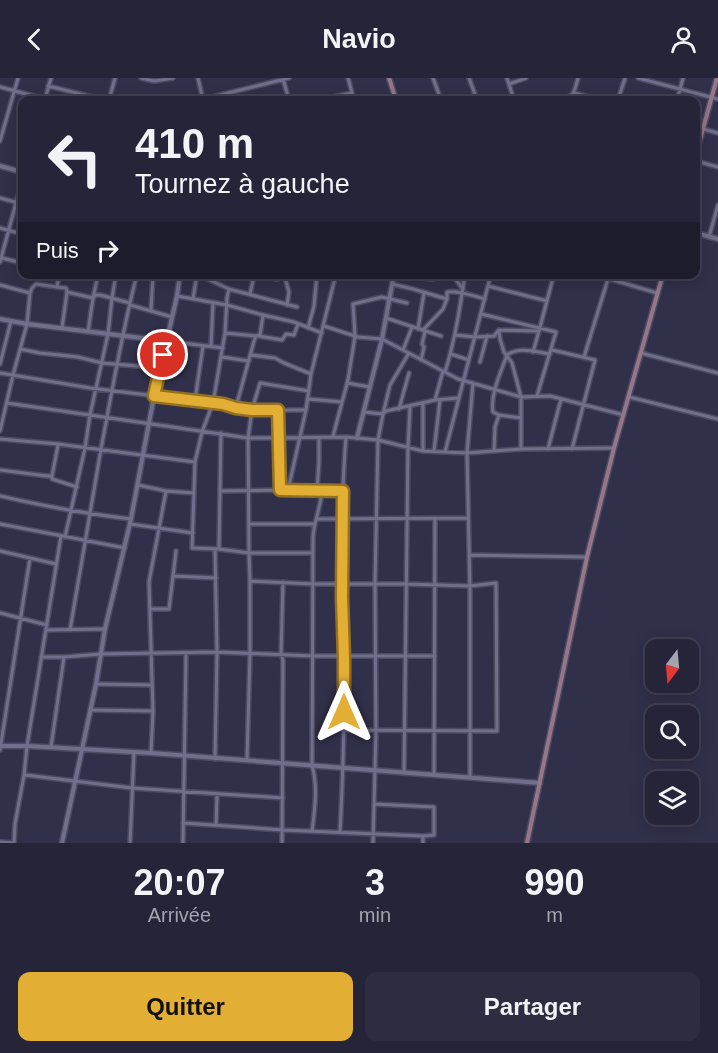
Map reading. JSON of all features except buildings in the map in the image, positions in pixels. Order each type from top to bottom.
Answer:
[{"type":"main road","points":[[389,78],[395,96]]},
{"type":"main road","points":[[700,140],[717,78]]},
{"type":"main road","points":[[527,843],[587,557],[614,448],[661,279]]},
{"type":"street","points":[[0,141],[18,78]]},
{"type":"street","points":[[46,96],[51,78]]},
{"type":"street","points":[[108,96],[115,78]]},
{"type":"street","points":[[141,78],[154,81],[173,78]]},
{"type":"street","points":[[198,78],[201,96]]},
{"type":"street","points":[[217,96],[289,78]]},
{"type":"street","points":[[348,78],[353,96]]},
{"type":"street","points":[[433,78],[440,96]]},
{"type":"street","points":[[469,78],[476,96]]},
{"type":"street","points":[[507,78],[513,96]]},
{"type":"street","points":[[509,84],[526,78]]},
{"type":"street","points":[[572,96],[578,78]]},
{"type":"street","points":[[619,96],[625,78]]},
{"type":"street","points":[[638,78],[718,99]]},
{"type":"street","points":[[678,96],[683,78]]},
{"type":"street","points":[[283,79],[288,96]]},
{"type":"street","points":[[48,86],[90,96]]},
{"type":"street","points":[[0,87],[31,96]]},
{"type":"street","points":[[337,96],[352,93]]},
{"type":"street","points":[[574,93],[586,96]]},
{"type":"street","points":[[703,129],[718,133]]},
{"type":"street","points":[[700,162],[718,167]]},
{"type":"street","points":[[0,166],[18,171]]},
{"type":"street","points":[[18,195],[0,259],[18,263]]},
{"type":"street","points":[[0,198],[16,202]]},
{"type":"street","points":[[710,237],[718,205]]},
{"type":"street","points":[[0,228],[18,233]]},
{"type":"street","points":[[700,234],[718,239]]},
{"type":"street","points":[[57,287],[59,279]]},
{"type":"street","points":[[88,332],[98,279]]},
{"type":"street","points":[[0,842],[14,843],[15,824],[56,564],[77,487],[108,334],[115,279]]},
{"type":"street","points":[[70,630],[111,391],[136,279]]},
{"type":"street","points":[[151,310],[153,279]]},
{"type":"street","points":[[62,843],[96,684],[105,629],[131,521],[154,396],[179,279]]},
{"type":"street","points":[[193,299],[195,279]]},
{"type":"street","points":[[207,279],[229,289],[297,308]]},
{"type":"street","points":[[249,294],[253,279]]},
{"type":"street","points":[[285,279],[289,292],[287,305]]},
{"type":"street","points":[[308,328],[317,279]]},
{"type":"street","points":[[288,490],[306,410],[311,374],[335,279]]},
{"type":"street","points":[[357,438],[382,339],[393,279]]},
{"type":"street","points":[[455,279],[463,289]]},
{"type":"street","points":[[435,400],[451,354],[464,279]]},
{"type":"street","points":[[445,452],[490,279]]},
{"type":"street","points":[[533,352],[552,279]]},
{"type":"street","points":[[584,357],[608,279],[657,293]]},
{"type":"street","points":[[0,431],[12,375],[27,324],[30,293],[36,284],[66,288],[62,328]]},
{"type":"street","points":[[0,285],[30,293]]},
{"type":"street","points":[[392,285],[447,299]]},
{"type":"street","points":[[488,286],[547,301]]},
{"type":"street","points":[[229,289],[223,348],[213,403],[202,432],[195,462],[192,548],[249,553],[313,553]]},
{"type":"street","points":[[67,292],[93,298],[100,295],[172,316]]},
{"type":"street","points":[[421,360],[424,331],[443,309],[447,292],[459,292],[485,299]]},
{"type":"street","points":[[418,328],[424,293]]},
{"type":"street","points":[[177,296],[227,305],[298,324],[322,333]]},
{"type":"street","points":[[333,436],[347,383],[355,336],[353,304],[382,297],[407,303]]},
{"type":"street","points":[[211,346],[213,302]]},
{"type":"street","points":[[481,314],[556,332],[537,396]]},
{"type":"street","points":[[236,408],[263,315]]},
{"type":"street","points":[[0,318],[27,324],[223,348]]},
{"type":"street","points":[[386,318],[441,336]]},
{"type":"street","points":[[0,364],[11,321]]},
{"type":"street","points":[[225,333],[282,340],[286,334],[294,335],[298,324]]},
{"type":"street","points":[[324,326],[355,336],[382,339],[463,380],[496,390],[521,397],[550,396],[624,415]]},
{"type":"street","points":[[403,350],[412,327]]},
{"type":"street","points":[[455,335],[494,336],[499,330],[539,329]]},
{"type":"street","points":[[499,330],[500,339],[512,363],[521,397],[521,449]]},
{"type":"street","points":[[480,362],[487,336]]},
{"type":"street","points":[[195,401],[203,346]]},
{"type":"street","points":[[20,349],[78,357],[102,363],[160,369]]},
{"type":"street","points":[[521,418],[494,412],[492,405],[507,355],[518,350],[551,352],[595,360],[572,449]]},
{"type":"street","points":[[373,843],[378,440],[390,385],[409,353]]},
{"type":"street","points":[[641,353],[718,374]]},
{"type":"street","points":[[451,354],[469,360]]},
{"type":"street","points":[[251,355],[275,358],[311,374]]},
{"type":"street","points":[[221,357],[249,361]]},
{"type":"street","points":[[0,373],[96,389],[223,404],[252,410],[306,410]]},
{"type":"street","points":[[399,409],[410,373]]},
{"type":"street","points":[[247,760],[250,653],[248,438],[252,410],[260,382],[309,391]]},
{"type":"street","points":[[347,383],[370,387]]},
{"type":"street","points":[[470,777],[467,453],[473,383]]},
{"type":"street","points":[[628,397],[718,419]]},
{"type":"street","points":[[364,412],[383,414],[386,411],[435,400],[459,398]]},
{"type":"street","points":[[308,399],[342,402]]},
{"type":"street","points":[[548,449],[561,399]]},
{"type":"street","points":[[434,451],[440,400]]},
{"type":"street","points":[[7,403],[248,438],[333,436],[378,440],[423,451],[467,453],[521,449],[614,448]]},
{"type":"street","points":[[423,404],[423,451]]},
{"type":"street","points":[[404,772],[410,406]]},
{"type":"street","points":[[278,410],[280,490]]},
{"type":"street","points":[[494,451],[495,427],[499,414]]},
{"type":"street","points":[[214,759],[217,652],[216,578],[221,433]]},
{"type":"street","points":[[317,490],[319,437]]},
{"type":"street","points":[[340,832],[344,767],[342,584],[346,437]]},
{"type":"street","points":[[0,439],[58,444],[195,462]]},
{"type":"street","points":[[52,476],[58,444]]},
{"type":"street","points":[[0,470],[52,476],[52,478],[77,487]]},
{"type":"street","points":[[138,485],[166,491],[194,493]]},
{"type":"street","points":[[220,490],[343,491]]},
{"type":"street","points":[[312,831],[316,801],[312,765],[313,553],[314,524],[322,490]]},
{"type":"street","points":[[151,753],[153,711],[149,582],[166,491]]},
{"type":"street","points":[[0,496],[192,533]]},
{"type":"street","points":[[434,774],[435,518]]},
{"type":"street","points":[[317,519],[468,519]]},
{"type":"street","points":[[0,524],[125,548]]},
{"type":"street","points":[[249,524],[314,524]]},
{"type":"street","points":[[0,551],[56,564]]},
{"type":"street","points":[[150,609],[169,609],[176,551]]},
{"type":"street","points":[[469,555],[587,557]]},
{"type":"street","points":[[30,558],[0,748],[27,746],[151,753],[540,783]]},
{"type":"street","points":[[174,576],[216,578]]},
{"type":"street","points":[[250,581],[470,586],[496,583],[497,731],[344,730]]},
{"type":"street","points":[[282,843],[283,582]]},
{"type":"street","points":[[0,613],[47,627],[70,630],[105,629]]},
{"type":"street","points":[[42,657],[217,652],[313,656],[435,656]]},
{"type":"street","points":[[183,843],[186,653]]},
{"type":"street","points":[[51,748],[64,657]]},
{"type":"street","points":[[96,684],[152,685]]},
{"type":"street","points":[[90,710],[153,711]]},
{"type":"street","points":[[130,843],[134,752]]},
{"type":"street","points":[[24,775],[132,788],[283,798]]},
{"type":"street","points":[[216,825],[217,794]]},
{"type":"street","points":[[183,823],[283,830],[434,836],[434,807],[374,804]]},
{"type":"street","points":[[423,836],[423,843]]},
{"type":"route","points":[[163,355],[154,396],[223,404],[252,410],[278,410],[280,490],[343,491],[344,712]]}]
